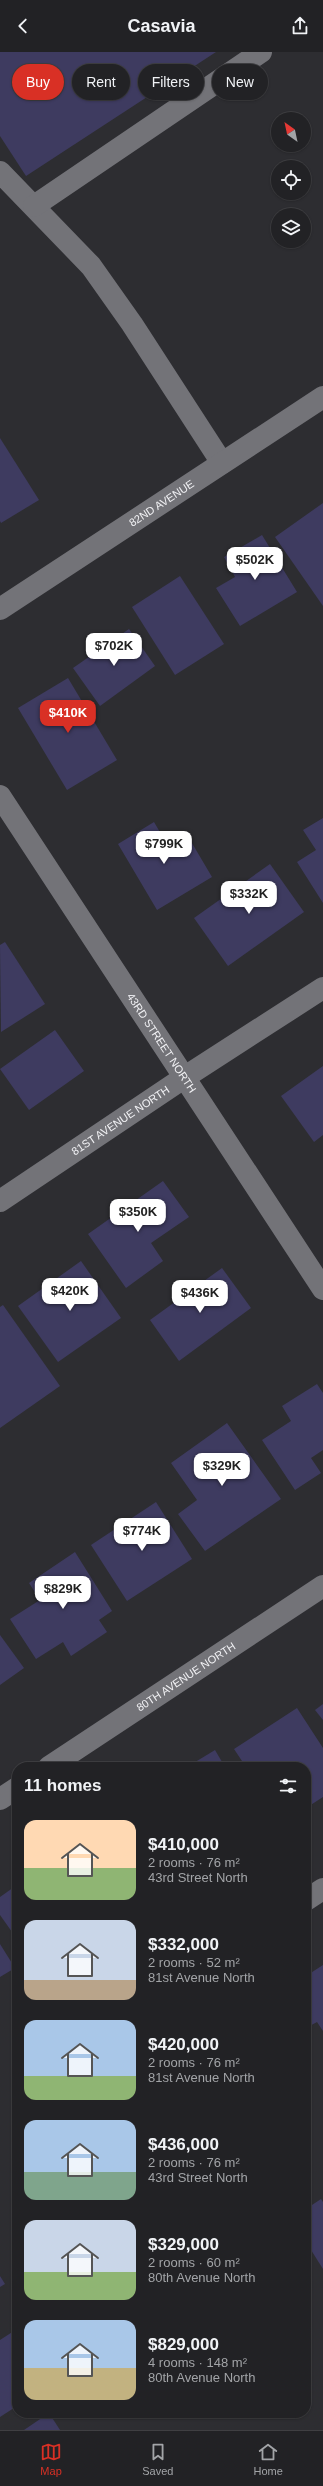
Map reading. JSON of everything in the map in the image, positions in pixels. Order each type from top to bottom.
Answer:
[{"type":"street","points":[[34,206],[261,52]]},
{"type":"street","points":[[0,172],[91,266],[132,324],[222,463]]},
{"type":"street","name":"82ND AVENUE","points":[[0,609],[323,397]]},
{"type":"street","name":"43RD STREET NORTH","points":[[0,796],[323,1289]]},
{"type":"street","name":"81ST AVENUE NORTH","points":[[0,1201],[185,1077],[323,988]]},
{"type":"street","name":"80TH AVENUE NORTH","points":[[57,1762],[323,1586]]},
{"type":"street","points":[[0,1799],[12,1791]]},
{"type":"street","points":[[311,1897],[323,1889]]},
{"type":"building","points":[[0,52],[216,52],[198,64],[138,64],[138,100],[142,100],[26,176],[0,136]]},
{"type":"building","points":[[0,438],[39,500],[1,523],[0,521]]},
{"type":"building","points":[[323,503],[323,606],[275,537]]},
{"type":"building","points":[[262,535],[297,592],[240,626],[216,588],[235,577],[224,557]]},
{"type":"building","points":[[180,576],[224,644],[175,675],[132,607]]},
{"type":"building","points":[[129,629],[155,666],[100,706],[73,668]]},
{"type":"building","points":[[68,678],[117,760],[67,790],[18,708]]},
{"type":"building","points":[[323,818],[323,903],[297,862],[316,850],[303,830]]},
{"type":"building","points":[[154,822],[167,844],[186,833],[212,877],[157,910],[118,844]]},
{"type":"building","points":[[270,864],[304,912],[228,966],[194,918]]},
{"type":"building","points":[[5,942],[45,1004],[1,1032],[0,945]]},
{"type":"building","points":[[55,1030],[84,1071],[29,1110],[0,1069]]},
{"type":"building","points":[[323,1066],[323,1135],[314,1142],[281,1096]]},
{"type":"building","points":[[163,1181],[189,1217],[151,1243],[163,1261],[126,1288],[88,1234]]},
{"type":"building","points":[[81,1261],[121,1318],[58,1362],[18,1306]]},
{"type":"building","points":[[222,1268],[251,1308],[179,1361],[150,1320]]},
{"type":"building","points":[[3,1305],[60,1386],[0,1428],[0,1307]]},
{"type":"building","points":[[317,1384],[323,1393],[323,1450],[311,1458],[321,1473],[295,1490],[262,1440],[291,1421],[282,1406]]},
{"type":"building","points":[[227,1423],[281,1499],[205,1551],[178,1514],[197,1500],[171,1463]]},
{"type":"building","points":[[156,1502],[192,1559],[127,1601],[91,1545]]},
{"type":"building","points":[[75,1552],[112,1611],[99,1620],[107,1632],[71,1656],[63,1642],[36,1659],[10,1619],[40,1600],[29,1583]]},
{"type":"building","points":[[0,1635],[24,1668],[0,1685]]},
{"type":"building","points":[[323,1704],[323,1720],[315,1710]]},
{"type":"building","points":[[297,1708],[323,1748],[323,1797],[311,1805],[311,1762],[243,1762],[234,1749]]},
{"type":"building","points":[[215,1750],[222,1762],[195,1762]]},
{"type":"building","points":[[12,1889],[12,1932],[0,1915],[0,1897]]},
{"type":"building","points":[[0,1944],[12,1963],[12,1970],[0,1977]]},
{"type":"building","points":[[323,1965],[323,2031],[317,2022],[311,2025],[311,1973]]},
{"type":"building","points":[[321,2199],[323,2202],[323,2269],[311,2250],[311,2206]]},
{"type":"building","points":[[0,2276],[5,2284],[0,2287]]},
{"type":"building","points":[[12,2332],[12,2409],[0,2417],[0,2340]]},
{"type":"building","points":[[42,2418],[52,2418],[60,2430],[24,2430]]}]
